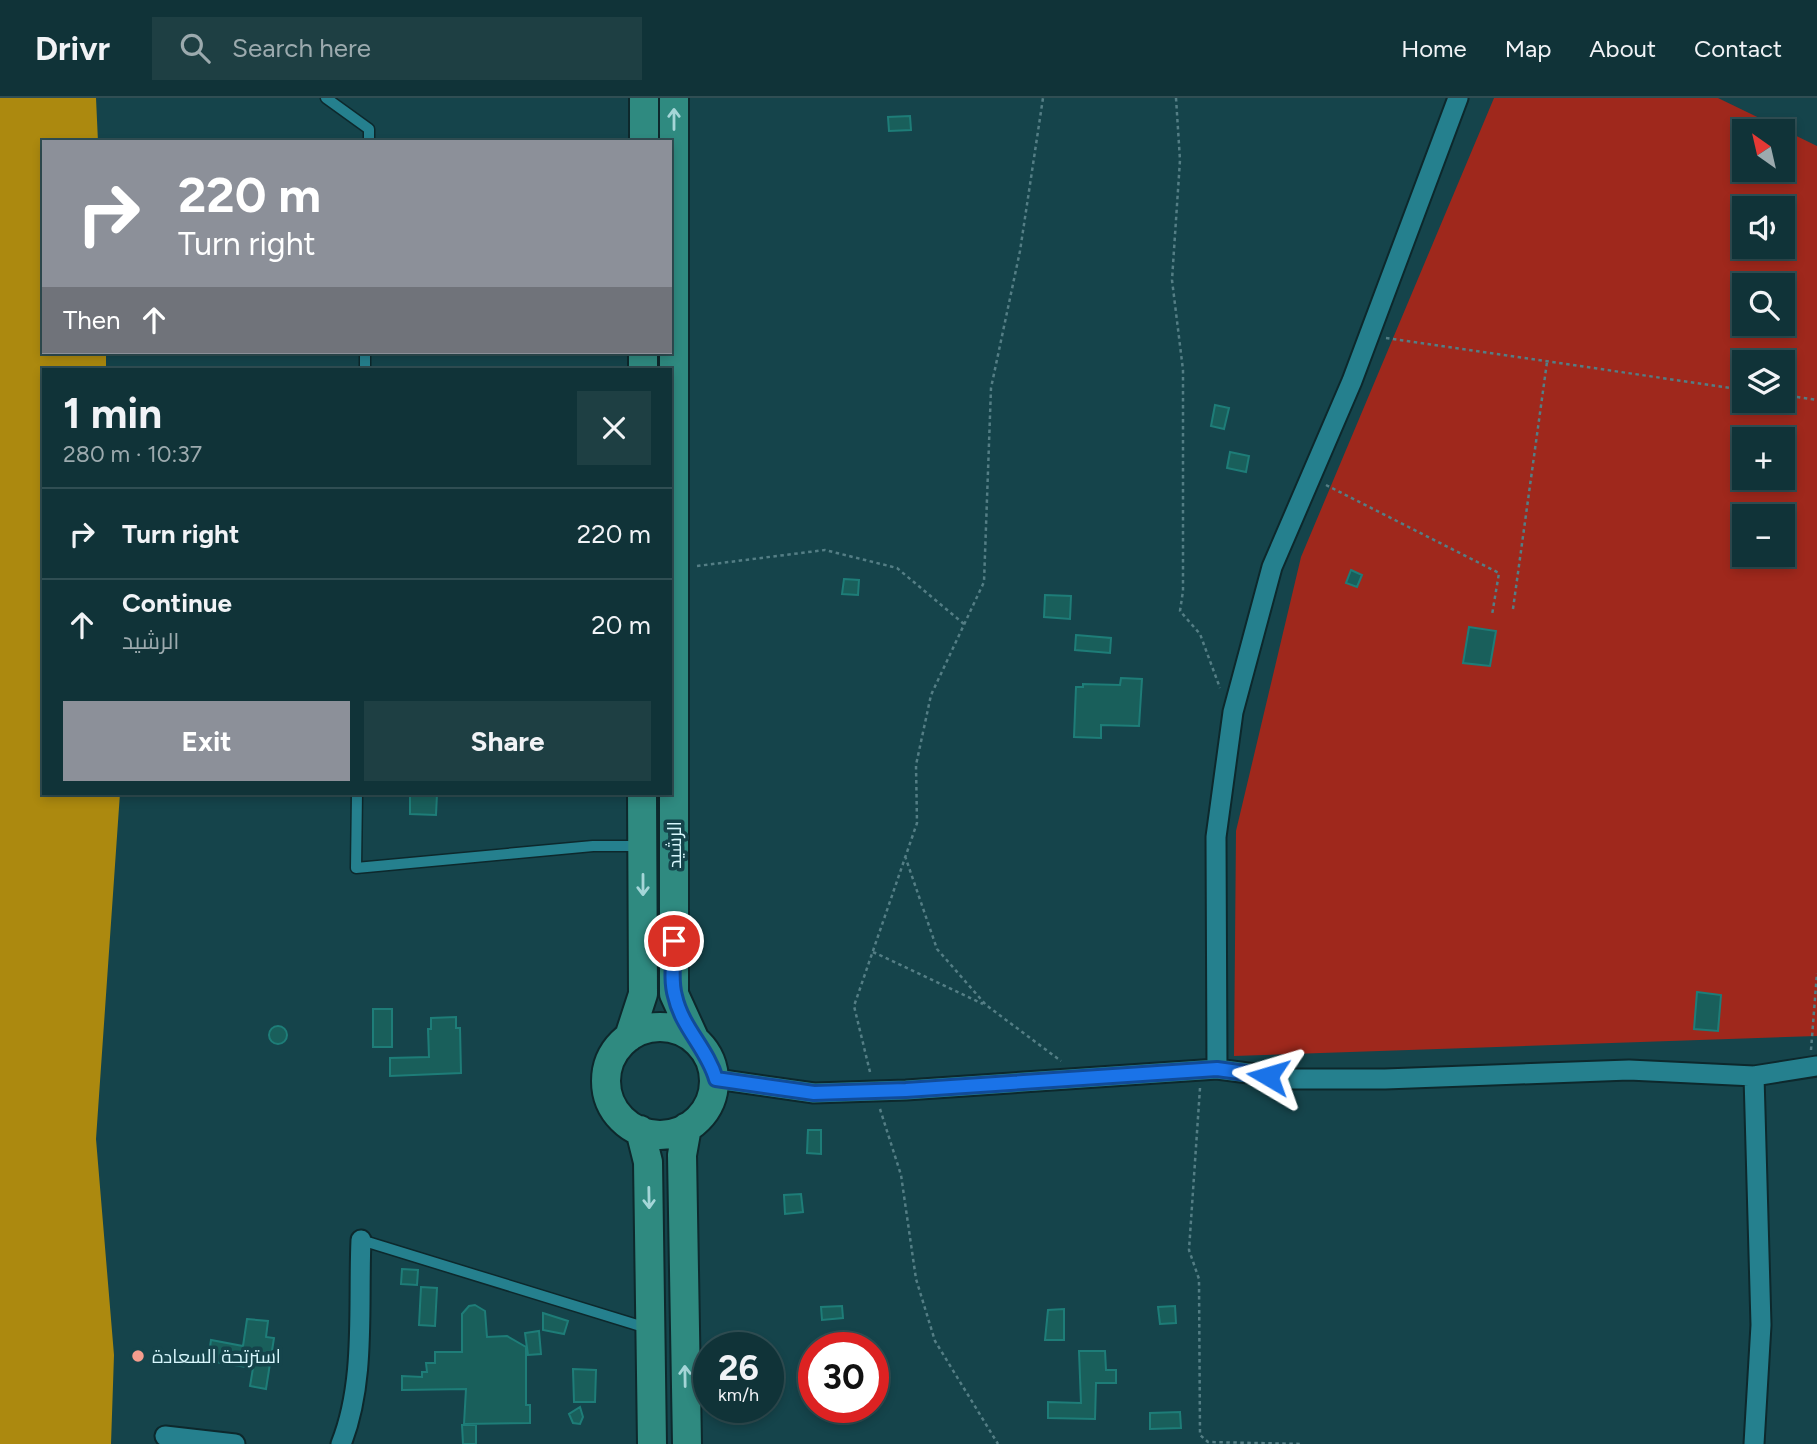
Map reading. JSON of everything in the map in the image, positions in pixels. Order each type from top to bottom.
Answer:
[{"type":"street","points":[[644,98],[644,140]]},
{"type":"street","name":"الرشيد","points":[[674,98],[674,994],[695,1040]]},
{"type":"street","points":[[1209,1070],[1216,837],[1233,712],[1272,567],[1369,334],[1458,98]]},
{"type":"street","name":"الرشيد","points":[[629,1037],[643,994],[642,795]]},
{"type":"street","points":[[668,1027],[684,1032],[695,1040],[708,1056],[716,1079],[708,1106],[687,1127],[663,1135],[640,1130],[628,1124],[615,1111],[608,1094],[606,1076],[611,1058],[629,1037],[650,1028],[668,1027]]},
{"type":"street","points":[[716,1079],[814,1093],[1209,1070],[1294,1079],[1385,1079],[1629,1070],[1754,1076],[1813,1066]]},
{"type":"street","points":[[1754,1076],[1761,1325],[1754,1444]]},
{"type":"street","points":[[687,1127],[682,1154],[687,1444]]},
{"type":"street","points":[[640,1130],[648,1162],[652,1444]]},
{"type":"street","points":[[341,1444],[350,1420],[356,1374],[361,1240]]},
{"type":"street","points":[[166,1436],[234,1444]]},
{"type":"lane","points":[[326,98],[369,130],[369,140]]},
{"type":"lane","points":[[357,795],[356,868],[593,846],[642,846]]},
{"type":"lane","points":[[361,1240],[651,1329]]},
{"type":"path","points":[[998,1444],[936,1341],[916,1279],[901,1175],[874,1091],[854,1006],[917,822],[916,765],[932,695],[984,582],[991,388],[1020,251],[1043,98]]},
{"type":"path","points":[[1176,98],[1180,160],[1172,280],[1183,370],[1183,591],[1180,611],[1200,634],[1217,681],[1233,712]]},
{"type":"path","points":[[1369,334],[1412,344],[1732,388]]},
{"type":"path","points":[[1513,609],[1547,362]]},
{"type":"path","points":[[1795,397],[1817,400]]},
{"type":"path","points":[[1311,477],[1499,573],[1492,615]]},
{"type":"path","points":[[674,569],[825,550],[897,568],[964,624]]},
{"type":"path","points":[[905,856],[937,950],[986,1005]]},
{"type":"path","points":[[873,952],[986,1005],[1084,1078]]},
{"type":"path","points":[[1813,1066],[1817,973]]},
{"type":"path","points":[[1209,1070],[1192,1178],[1189,1250],[1199,1279],[1200,1435],[1208,1442],[1303,1444]]},
{"type":"shaded area","points":[[0,98],[96,98],[98,140],[42,140],[42,354],[106,354],[106,368],[42,368],[42,795],[120,795],[96,1139],[114,1355],[111,1444],[0,1444]]},
{"type":"shaded area","points":[[1494,98],[1718,98],[1761,119],[1732,119],[1732,182],[1796,182],[1796,136],[1817,146],[1817,1036],[1234,1056],[1236,831],[1301,557]]},
{"type":"building","points":[[910,116],[911,130],[889,131],[888,117]]},
{"type":"building","points":[[1215,405],[1229,408],[1224,429],[1211,426]]},
{"type":"building","points":[[1230,452],[1249,456],[1246,472],[1227,468]]},
{"type":"building","points":[[1351,570],[1362,575],[1357,587],[1346,583]]},
{"type":"building","points":[[844,579],[859,580],[858,595],[842,594]]},
{"type":"building","points":[[1045,595],[1071,596],[1070,619],[1044,617]]},
{"type":"building","points":[[1469,627],[1496,631],[1490,666],[1463,663]]},
{"type":"building","points":[[1076,635],[1111,638],[1110,653],[1075,650]]},
{"type":"building","points":[[1121,678],[1142,679],[1139,726],[1101,725],[1101,738],[1074,737],[1076,687],[1083,687],[1083,684],[1120,685]]},
{"type":"building","points":[[410,795],[437,795],[436,815],[410,814]]},
{"type":"building","points":[[1697,992],[1721,995],[1718,1031],[1694,1029]]},
{"type":"building","points":[[373,1009],[392,1009],[392,1047],[373,1047]]},
{"type":"building","points":[[456,1017],[456,1028],[460,1028],[461,1073],[390,1076],[390,1058],[429,1057],[428,1029],[431,1029],[431,1018]]},
{"type":"building","points":[[278,1026],[284,1029],[287,1035],[284,1041],[278,1044],[272,1041],[269,1035],[272,1029]]},
{"type":"building","points":[[808,1130],[821,1130],[821,1154],[807,1153]]},
{"type":"building","points":[[801,1194],[803,1212],[785,1214],[784,1195]]},
{"type":"building","points":[[402,1269],[418,1270],[417,1285],[401,1284]]},
{"type":"building","points":[[421,1287],[437,1288],[435,1326],[419,1325]]},
{"type":"building","points":[[475,1305],[485,1311],[487,1337],[507,1336],[526,1347],[526,1405],[530,1405],[530,1423],[464,1424],[466,1389],[402,1390],[402,1376],[422,1377],[422,1372],[427,1372],[426,1363],[435,1363],[435,1352],[462,1352],[462,1314],[469,1306]]},
{"type":"building","points":[[842,1306],[843,1318],[822,1320],[821,1307]]},
{"type":"building","points":[[1175,1306],[1176,1323],[1160,1324],[1158,1307]]},
{"type":"building","points":[[1064,1309],[1064,1340],[1045,1340],[1048,1310]]},
{"type":"building","points":[[543,1313],[568,1321],[564,1334],[543,1330]]},
{"type":"building","points":[[247,1319],[268,1321],[266,1337],[274,1338],[266,1389],[250,1386],[253,1368],[208,1361],[211,1340],[243,1346]]},
{"type":"building","points":[[539,1331],[541,1354],[528,1355],[525,1333]]},
{"type":"building","points":[[1079,1351],[1105,1351],[1106,1370],[1116,1370],[1116,1383],[1096,1383],[1095,1419],[1048,1418],[1048,1402],[1081,1403]]},
{"type":"building","points":[[573,1369],[596,1370],[595,1402],[574,1402]]},
{"type":"building","points":[[580,1407],[583,1417],[580,1424],[573,1423],[569,1414]]},
{"type":"building","points":[[1180,1412],[1181,1428],[1150,1429],[1150,1413]]},
{"type":"building","points":[[462,1425],[476,1425],[476,1444],[463,1444]]},
{"type":"place","name":"استرتحة السعادة","points":[[138,1356]]},
{"type":"route","points":[[674,941],[674,994],[680,1013],[695,1040],[708,1056],[716,1079],[814,1093],[906,1090],[1217,1069],[1268,1076]]}]
